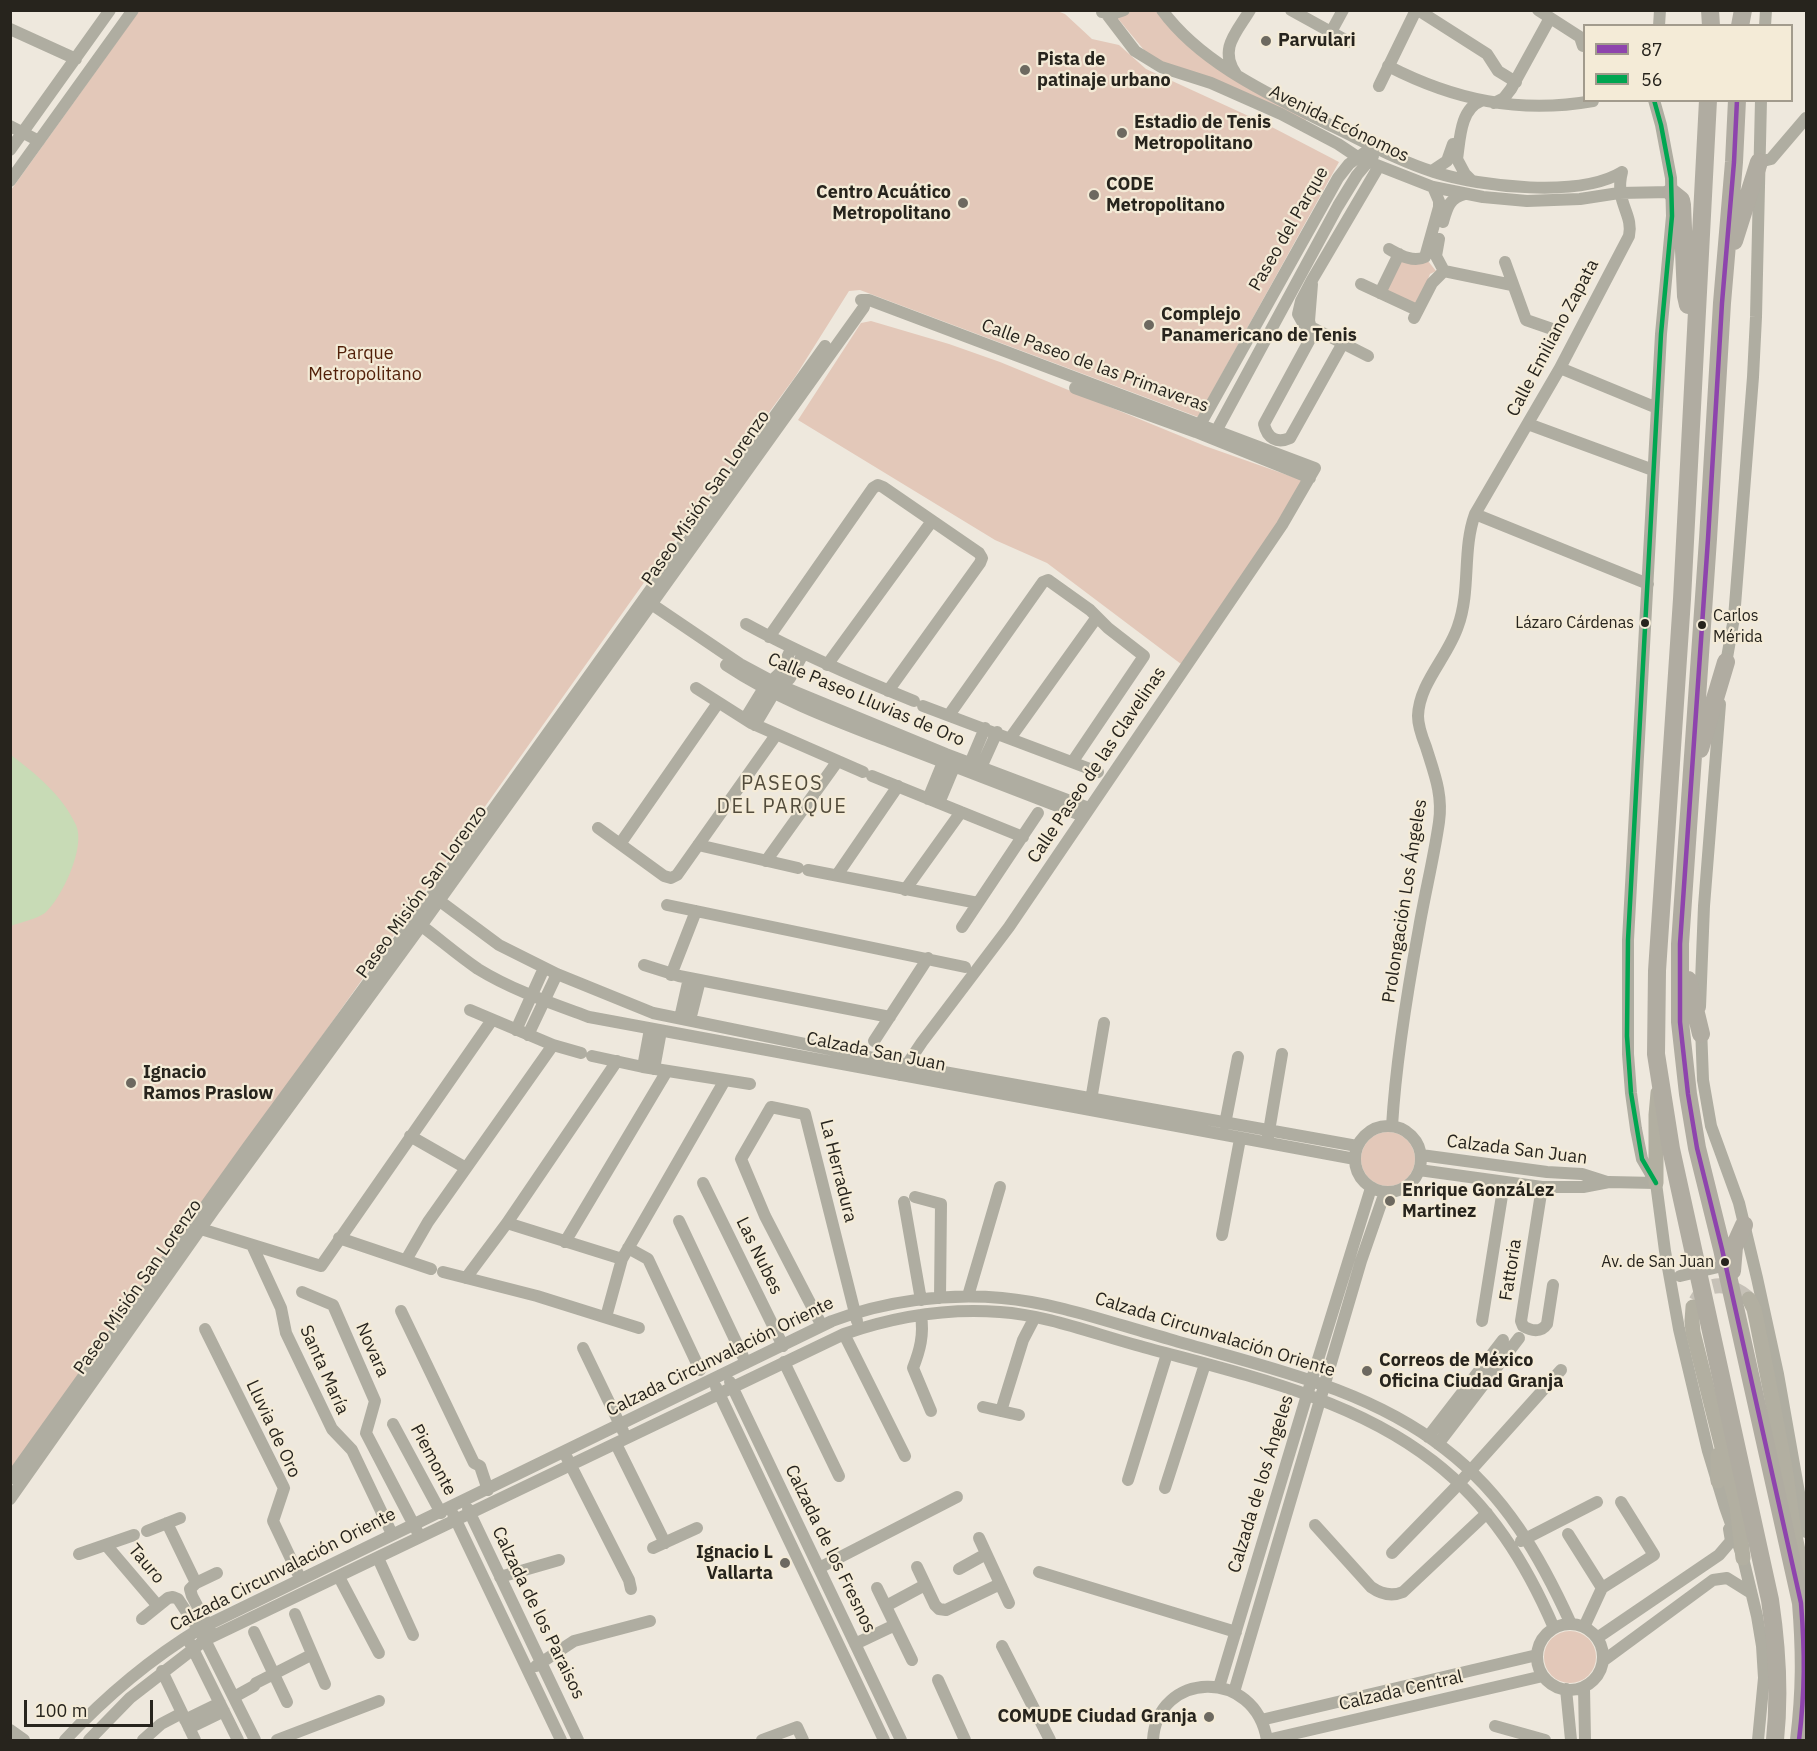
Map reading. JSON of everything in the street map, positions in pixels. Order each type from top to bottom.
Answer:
[{"type":"highway","points":[[1708,102],[1682,599],[1657,971],[1656,1054],[1671,1149],[1770,1600],[1778,1667],[1775,1740]]},
{"type":"highway","points":[[1737,102],[1680,944],[1680,1023],[1697,1148],[1801,1603],[1805,1651],[1804,1697],[1799,1740]]},
{"type":"highway","points":[[1724,271],[1759,162]]},
{"type":"highway","points":[[1671,192],[1681,200],[1682,205],[1686,297],[1695,332]]},
{"type":"highway","points":[[1691,777],[1726,662]]},
{"type":"highway","points":[[1688,833],[1693,860],[1688,982],[1701,1034]]},
{"type":"highway","points":[[1730,1291],[1734,1247],[1744,1225]]},
{"type":"main road","points":[[1656,1183],[1656,1115],[1660,1078]]},
{"type":"main road","points":[[1749,1299],[1757,1323],[1795,1531],[1806,1578]]},
{"type":"main road","points":[[1693,1307],[1693,1332],[1737,1507],[1743,1558]]},
{"type":"main road","points":[[1715,1419],[1718,1481]]},
{"type":"street","points":[[10,150],[110,10]]},
{"type":"street","points":[[10,181],[133,10]]},
{"type":"street","points":[[1102,12],[1124,10]]},
{"type":"street","name":"Avenida Ecónomos","points":[[1161,10],[1197,48],[1237,75],[1375,148],[1432,171],[1472,181],[1518,187],[1596,183],[1622,172]]},
{"type":"street","points":[[1237,75],[1225,48],[1244,10]]},
{"type":"street","points":[[1197,48],[1210,50],[1225,48],[1250,10]]},
{"type":"street","points":[[1291,10],[1349,42]]},
{"type":"street","points":[[1331,32],[1343,10]]},
{"type":"street","points":[[1380,86],[1417,10],[1487,54],[1498,71],[1515,83],[1518,99],[1526,106]]},
{"type":"street","points":[[1538,10],[1580,37],[1583,46]]},
{"type":"street","name":"Avenida Ecónomos","points":[[1102,12],[1135,51],[1161,67],[1211,83],[1281,114],[1369,162],[1433,187],[1518,201],[1557,201],[1619,193],[1671,192]]},
{"type":"street","points":[[1494,103],[1508,94],[1550,18]]},
{"type":"street","points":[[10,29],[76,59]]},
{"type":"street","points":[[1388,66],[1451,94],[1481,101],[1526,106],[1586,102]]},
{"type":"street","points":[[1432,171],[1450,157],[1457,130],[1461,105],[1451,94]]},
{"type":"street","points":[[1472,181],[1456,159],[1467,112],[1472,105],[1481,101]]},
{"type":"street","points":[[1655,102],[1662,125],[1671,192],[1671,241],[1661,334],[1628,940],[1626,997],[1630,1084],[1642,1159],[1656,1183],[1679,1329],[1708,1451],[1743,1558],[1762,1646],[1764,1678],[1758,1740]]},
{"type":"street","points":[[1761,102],[1753,377],[1734,618],[1718,726],[1704,906],[1700,996],[1701,1034],[1703,1080],[1711,1126],[1739,1203],[1778,1374],[1806,1532]]},
{"type":"street","points":[[1759,162],[1771,159],[1806,118]]},
{"type":"street","points":[[10,126],[39,141]]},
{"type":"street","name":"Paseo del Parque","points":[[1313,329],[1303,323],[1298,314],[1301,301],[1375,148]]},
{"type":"street","name":"Paseo del Parque","points":[[1198,428],[1338,178],[1349,164],[1369,162]]},
{"type":"street","name":"Paseo del Parque","points":[[1214,434],[1338,206],[1357,175],[1369,162]]},
{"type":"street","name":"Calle Emiliano Zapata","points":[[1475,514],[1560,368],[1629,236],[1631,226],[1619,193],[1622,172]]},
{"type":"street","points":[[1596,183],[1596,197]]},
{"type":"street","points":[[1430,256],[1439,207],[1433,187]]},
{"type":"street","points":[[1518,187],[1518,201]]},
{"type":"street","points":[[1380,293],[1394,252],[1420,260],[1430,256],[1449,204],[1465,194]]},
{"type":"street","points":[[1430,256],[1444,271],[1512,285]]},
{"type":"street","points":[[1505,262],[1526,320],[1555,330]]},
{"type":"street","points":[[1361,284],[1415,314],[1432,283],[1444,271]]},
{"type":"street","points":[[1275,289],[1288,296]]},
{"type":"street","name":"Calle Paseo de las Primaveras","points":[[862,304],[869,300],[880,304],[1313,473]]},
{"type":"street","name":"Paseo Misión San Lorenzo","points":[[10,1499],[645,605],[850,309],[862,304]]},
{"type":"street","points":[[1342,344],[1290,438],[1274,440],[1269,436],[1264,424],[1313,329],[1368,356]]},
{"type":"street","points":[[1560,368],[1657,408]]},
{"type":"street","points":[[1528,424],[1653,470]]},
{"type":"street","name":"Calle Paseo de las Clavelinas","points":[[900,1075],[1008,927],[1282,525],[1313,473]]},
{"type":"street","points":[[769,637],[873,488],[878,485],[883,487],[979,553],[982,558],[888,691]]},
{"type":"street","points":[[1475,514],[1648,584]]},
{"type":"street","name":"Prolongación Los Ángeles","points":[[1392,1126],[1394,1089],[1418,929],[1441,806],[1437,779],[1418,719],[1419,705],[1424,690],[1450,645],[1459,623],[1464,605],[1470,529],[1475,514]]},
{"type":"street","points":[[827,665],[933,521]]},
{"type":"street","points":[[949,715],[1043,582],[1048,580],[1090,610],[1108,628],[1144,656],[1073,761]]},
{"type":"street","name":"Calle Paseo Lluvias de Oro","points":[[645,605],[740,664],[772,687],[853,728],[950,760],[1086,812]]},
{"type":"street","points":[[1011,737],[1097,617]]},
{"type":"street","points":[[746,624],[797,651],[888,691],[1098,771]]},
{"type":"street","points":[[750,722],[780,673],[797,651]]},
{"type":"street","points":[[696,688],[750,722],[776,735],[1023,837]]},
{"type":"street","points":[[620,844],[718,703]]},
{"type":"street","points":[[974,769],[991,730]]},
{"type":"street","points":[[598,828],[664,876],[671,878],[677,875],[776,735]]},
{"type":"street","points":[[934,801],[950,760]]},
{"type":"street","points":[[766,861],[837,762]]},
{"type":"street","points":[[837,875],[898,786]]},
{"type":"street","points":[[905,890],[961,812]]},
{"type":"street","points":[[962,927],[1038,813]]},
{"type":"street","points":[[698,845],[803,869],[978,903]]},
{"type":"street","name":"Calzada San Juan","points":[[435,898],[499,945],[544,968],[638,1008],[906,1064],[1240,1138],[1268,1137],[1357,1146]]},
{"type":"street","points":[[667,905],[965,967]]},
{"type":"street","points":[[671,975],[696,911]]},
{"type":"street","name":"Paseo Misión San Lorenzo","points":[[10,1479],[246,1148],[417,923]]},
{"type":"street","name":"Calzada San Juan","points":[[417,923],[477,968],[532,996],[589,1017],[900,1075],[1225,1124],[1354,1159]]},
{"type":"street","points":[[874,1041],[928,958]]},
{"type":"street","points":[[644,965],[671,975],[890,1017]]},
{"type":"street","points":[[516,1030],[544,968]]},
{"type":"street","points":[[528,1035],[558,974]]},
{"type":"street","points":[[685,1019],[695,979]]},
{"type":"street","points":[[633,1026],[638,1008]]},
{"type":"street","points":[[470,1010],[553,1045],[586,1054],[648,1068],[750,1084]]},
{"type":"street","points":[[201,1229],[321,1266],[492,1020]]},
{"type":"street","points":[[1090,1104],[1104,1023]]},
{"type":"street","points":[[648,1068],[656,1030]]},
{"type":"street","points":[[759,1048],[761,1034]]},
{"type":"street","points":[[406,1260],[428,1222],[553,1045]]},
{"type":"street","points":[[1268,1137],[1282,1054]]},
{"type":"street","points":[[1225,1124],[1238,1056]]},
{"type":"street","points":[[466,1278],[617,1061]]},
{"type":"street","points":[[565,1242],[667,1071]]},
{"type":"street","points":[[606,1317],[625,1253],[725,1080]]},
{"type":"street","name":"La Herradura","points":[[822,1326],[765,1216],[741,1159],[771,1107],[805,1114],[860,1328]]},
{"type":"street","points":[[1382,1126],[1392,1126],[1401,1128],[1414,1139],[1421,1155],[1416,1177],[1406,1187],[1385,1192],[1371,1188],[1361,1178],[1354,1159],[1357,1146],[1371,1130],[1382,1126]]},
{"type":"street","points":[[410,1136],[466,1168]]},
{"type":"street","points":[[1222,1234],[1240,1138]]},
{"type":"street","name":"Calzada San Juan","points":[[1421,1155],[1547,1172],[1582,1174],[1609,1182]]},
{"type":"street","name":"Calzada San Juan","points":[[1419,1170],[1542,1187],[1583,1187],[1609,1182],[1656,1183]]},
{"type":"street","name":"Las Nubes","points":[[703,1182],[783,1346]]},
{"type":"street","points":[[1482,1321],[1504,1183]]},
{"type":"street","points":[[968,1296],[1000,1187]]},
{"type":"street","name":"Fattoria","points":[[1542,1187],[1521,1321],[1523,1326],[1544,1329],[1554,1285]]},
{"type":"street","name":"Calzada de los Ángeles","points":[[1219,1687],[1306,1395],[1371,1188]]},
{"type":"street","name":"Calzada de los Ángeles","points":[[1234,1692],[1361,1261],[1385,1192]]},
{"type":"street","points":[[921,1300],[909,1200],[941,1204],[940,1298]]},
{"type":"street","points":[[679,1221],[746,1363]]},
{"type":"street","points":[[507,1222],[565,1242],[648,1259],[700,1370]]},
{"type":"street","points":[[339,1238],[437,1270],[537,1296],[639,1328]]},
{"type":"street","name":"Santa María","points":[[252,1245],[281,1308],[286,1332],[332,1429],[352,1450],[392,1534]]},
{"type":"street","points":[[1680,1276],[1744,1262]]},
{"type":"street","name":"Novara","points":[[302,1292],[333,1305],[375,1401],[366,1433],[420,1538]]},
{"type":"street","name":"Calzada Circunvalación Oriente","points":[[65,1740],[115,1691],[149,1662],[206,1633],[235,1610],[465,1501],[484,1486],[564,1452],[822,1326],[855,1313],[940,1298],[968,1296],[1003,1298],[1038,1304],[1101,1320],[1311,1381],[1349,1394],[1403,1420],[1433,1440],[1471,1471],[1503,1506],[1527,1538],[1571,1624]]},
{"type":"street","name":"Calzada Circunvalación Oriente","points":[[206,1633],[242,1622],[344,1575],[844,1334],[860,1328],[915,1316],[970,1310],[1030,1316],[1205,1364],[1320,1399],[1396,1434],[1459,1483],[1487,1513],[1512,1545],[1538,1590],[1554,1628]]},
{"type":"street","points":[[401,1311],[474,1463],[480,1466],[484,1486]]},
{"type":"street","points":[[915,1316],[923,1329],[921,1345],[913,1368],[931,1411]]},
{"type":"street","points":[[1001,1411],[1030,1316]]},
{"type":"street","points":[[1096,1334],[1101,1320]]},
{"type":"street","name":"Lluvia de Oro","points":[[205,1329],[284,1488],[273,1521],[300,1578]]},
{"type":"street","points":[[844,1334],[905,1456]]},
{"type":"street","points":[[1433,1440],[1519,1338]]},
{"type":"street","points":[[1433,1440],[1503,1340]]},
{"type":"street","points":[[582,1347],[620,1425],[621,1441],[665,1543]]},
{"type":"street","points":[[1128,1480],[1167,1354]]},
{"type":"street","points":[[784,1362],[839,1476]]},
{"type":"street","points":[[1165,1488],[1205,1364]]},
{"type":"street","points":[[1392,1553],[1471,1471],[1562,1370]]},
{"type":"street","name":"Calzada de los Fresnos","points":[[726,1374],[901,1740]]},
{"type":"street","name":"Calzada de los Fresnos","points":[[713,1380],[884,1740]]},
{"type":"street","points":[[983,1407],[1019,1415]]},
{"type":"street","name":"Piemonte","points":[[393,1424],[445,1510]]},
{"type":"street","points":[[564,1452],[629,1580],[631,1589]]},
{"type":"street","points":[[819,1568],[957,1497]]},
{"type":"street","name":"Calzada de los Paraisos","points":[[465,1501],[578,1740]]},
{"type":"street","points":[[1512,1545],[1597,1502]]},
{"type":"street","points":[[1584,1627],[1602,1588],[1654,1555],[1621,1502]]},
{"type":"street","points":[[774,1510],[788,1504]]},
{"type":"street","points":[[1597,1638],[1719,1555],[1731,1541],[1725,1507]]},
{"type":"street","name":"Calzada de los Paraisos","points":[[445,1510],[456,1520],[561,1740]]},
{"type":"street","points":[[1315,1525],[1371,1587],[1391,1595],[1403,1592],[1487,1513]]},
{"type":"street","name":"Tauro","points":[[147,1531],[180,1518]]},
{"type":"street","name":"Tauro","points":[[167,1523],[196,1583],[190,1589],[206,1633]]},
{"type":"street","points":[[652,1548],[697,1528]]},
{"type":"street","points":[[1568,1534],[1602,1588]]},
{"type":"street","name":"Tauro","points":[[79,1554],[134,1535]]},
{"type":"street","points":[[979,1538],[1009,1603]]},
{"type":"street","name":"Tauro","points":[[106,1545],[158,1606]]},
{"type":"street","points":[[959,1569],[986,1554]]},
{"type":"street","points":[[343,1558],[344,1575],[379,1653]]},
{"type":"street","points":[[378,1558],[413,1635]]},
{"type":"street","points":[[500,1577],[558,1560]]},
{"type":"street","points":[[917,1567],[939,1609],[946,1610],[1000,1584]]},
{"type":"street","points":[[1703,1567],[1710,1567],[1713,1570],[1715,1573],[1713,1580]]},
{"type":"street","points":[[1039,1572],[1236,1632]]},
{"type":"street","points":[[196,1583],[217,1573]]},
{"type":"street","points":[[1603,1661],[1713,1580],[1727,1578],[1751,1593]]},
{"type":"street","points":[[886,1606],[925,1585]]},
{"type":"street","points":[[814,1593],[828,1586]]},
{"type":"street","points":[[878,1588],[912,1660]]},
{"type":"street","name":"Tauro","points":[[142,1619],[168,1598],[173,1597],[178,1599],[206,1633]]},
{"type":"street","points":[[235,1610],[242,1622]]},
{"type":"street","points":[[295,1614],[325,1684]]},
{"type":"street","points":[[528,1671],[574,1641],[650,1621]]},
{"type":"street","points":[[1571,1624],[1584,1627],[1597,1638],[1603,1653],[1600,1671],[1584,1687],[1566,1689],[1549,1682],[1543,1676],[1537,1655],[1545,1635],[1554,1628],[1571,1624]]},
{"type":"street","points":[[855,1644],[895,1625]]},
{"type":"street","points":[[254,1632],[287,1702]]},
{"type":"street","points":[[206,1633],[255,1740]]},
{"type":"street","points":[[189,1643],[238,1740]]},
{"type":"street","name":"Calzada Circunvalación Oriente","points":[[88,1740],[189,1643]]},
{"type":"street","points":[[1002,1646],[1050,1740]]},
{"type":"street","points":[[233,1694],[254,1686],[311,1655]]},
{"type":"street","name":"Calzada Central","points":[[1262,1720],[1537,1655]]},
{"type":"street","points":[[162,1671],[195,1740]]},
{"type":"street","name":"Calzada Central","points":[[1267,1740],[1543,1676]]},
{"type":"street","points":[[938,1680],[965,1740]]},
{"type":"street","points":[[1153,1740],[1158,1719],[1166,1706],[1177,1696],[1204,1687],[1219,1687],[1234,1692],[1250,1703],[1262,1720],[1267,1740]]},
{"type":"street","points":[[1584,1687],[1585,1740]]},
{"type":"street","points":[[1566,1689],[1571,1740]]},
{"type":"street","points":[[277,1740],[379,1701]]},
{"type":"street","points":[[143,1740],[161,1724],[185,1720],[222,1707]]},
{"type":"street","points":[[231,1727],[245,1720]]},
{"type":"street","points":[[1495,1726],[1545,1740]]},
{"type":"street","points":[[762,1740],[797,1727],[803,1740]]},
{"type":"street","points":[[10,1730],[24,1740]]},
{"type":"green space","name":"Parque Metropolitano","points":[[139,11],[1057,11],[1065,14],[1092,39],[1119,45],[1146,69],[1266,124],[1339,162],[1198,417],[860,290],[849,291],[795,377],[648,577],[11,1474],[11,190]]},
{"type":"green space","points":[[1131,11],[1156,11],[1166,23],[1308,116],[1304,124],[1149,56],[1115,15]]},
{"type":"green space","points":[[1401,258],[1428,261],[1436,271],[1430,274],[1418,305],[1385,291]]},
{"type":"green space","points":[[871,321],[1000,362],[1205,446],[1307,482],[1181,664],[1047,563],[995,540],[798,420],[861,323]]},
{"type":"green space","points":[[1383,1132],[1393,1132],[1403,1136],[1411,1144],[1415,1159],[1411,1174],[1403,1182],[1393,1186],[1383,1186],[1373,1182],[1365,1174],[1361,1164],[1361,1154],[1365,1144],[1373,1136]]},
{"type":"green space","points":[[1565,1631],[1575,1631],[1589,1638],[1596,1657],[1589,1676],[1575,1683],[1565,1683],[1555,1679],[1548,1672],[1544,1662],[1544,1652],[1548,1642],[1555,1635]]},
{"type":"shaded area","points":[[11,755],[39,777],[64,804],[76,825],[78,846],[71,872],[52,906],[42,915],[11,926]]},
{"type":"tunnel","points":[[1696,1301],[1701,1294],[1714,1286],[1728,1287],[1749,1299]]},
{"type":"transit line","name":"56","points":[[1655,102],[1671,178],[1672,216],[1661,334],[1628,940],[1627,1036],[1631,1093],[1642,1159],[1656,1183]]},
{"type":"transit line","name":"87","points":[[1737,102],[1680,944],[1680,1022],[1697,1148],[1722,1249],[1801,1603],[1804,1672],[1799,1740]]},
{"type":"place","name":"Parvulari","points":[[1266,41]]},
{"type":"place","name":"Pista de patinaje urbano","points":[[1025,70]]},
{"type":"place","name":"Estadio de Tenis Metropolitano","points":[[1122,133]]},
{"type":"place","name":"CODE Metropolitano","points":[[1094,195]]},
{"type":"place","name":"Centro Acuático Metropolitano","points":[[963,203]]},
{"type":"place","name":"Complejo Panamericano de Tenis","points":[[1149,325]]},
{"type":"place","name":"Lázaro Cárdenas","points":[[1645,623]]},
{"type":"place","name":"Carlos Mérida","points":[[1702,625]]},
{"type":"place","name":"Ignacio Ramos Praslow","points":[[131,1083]]},
{"type":"place","name":"Enrique GonzáLez Martinez","points":[[1390,1201]]},
{"type":"place","name":"Av. de San Juan","points":[[1725,1262]]},
{"type":"place","name":"Correos de México Oficina Ciudad Granja","points":[[1367,1371]]},
{"type":"place","name":"Ignacio L Vallarta","points":[[785,1563]]},
{"type":"place","name":"COMUDE Ciudad Granja","points":[[1209,1717]]},
{"type":"district","name":"PASEOS DEL PARQUE","points":[[782,796]]}]
